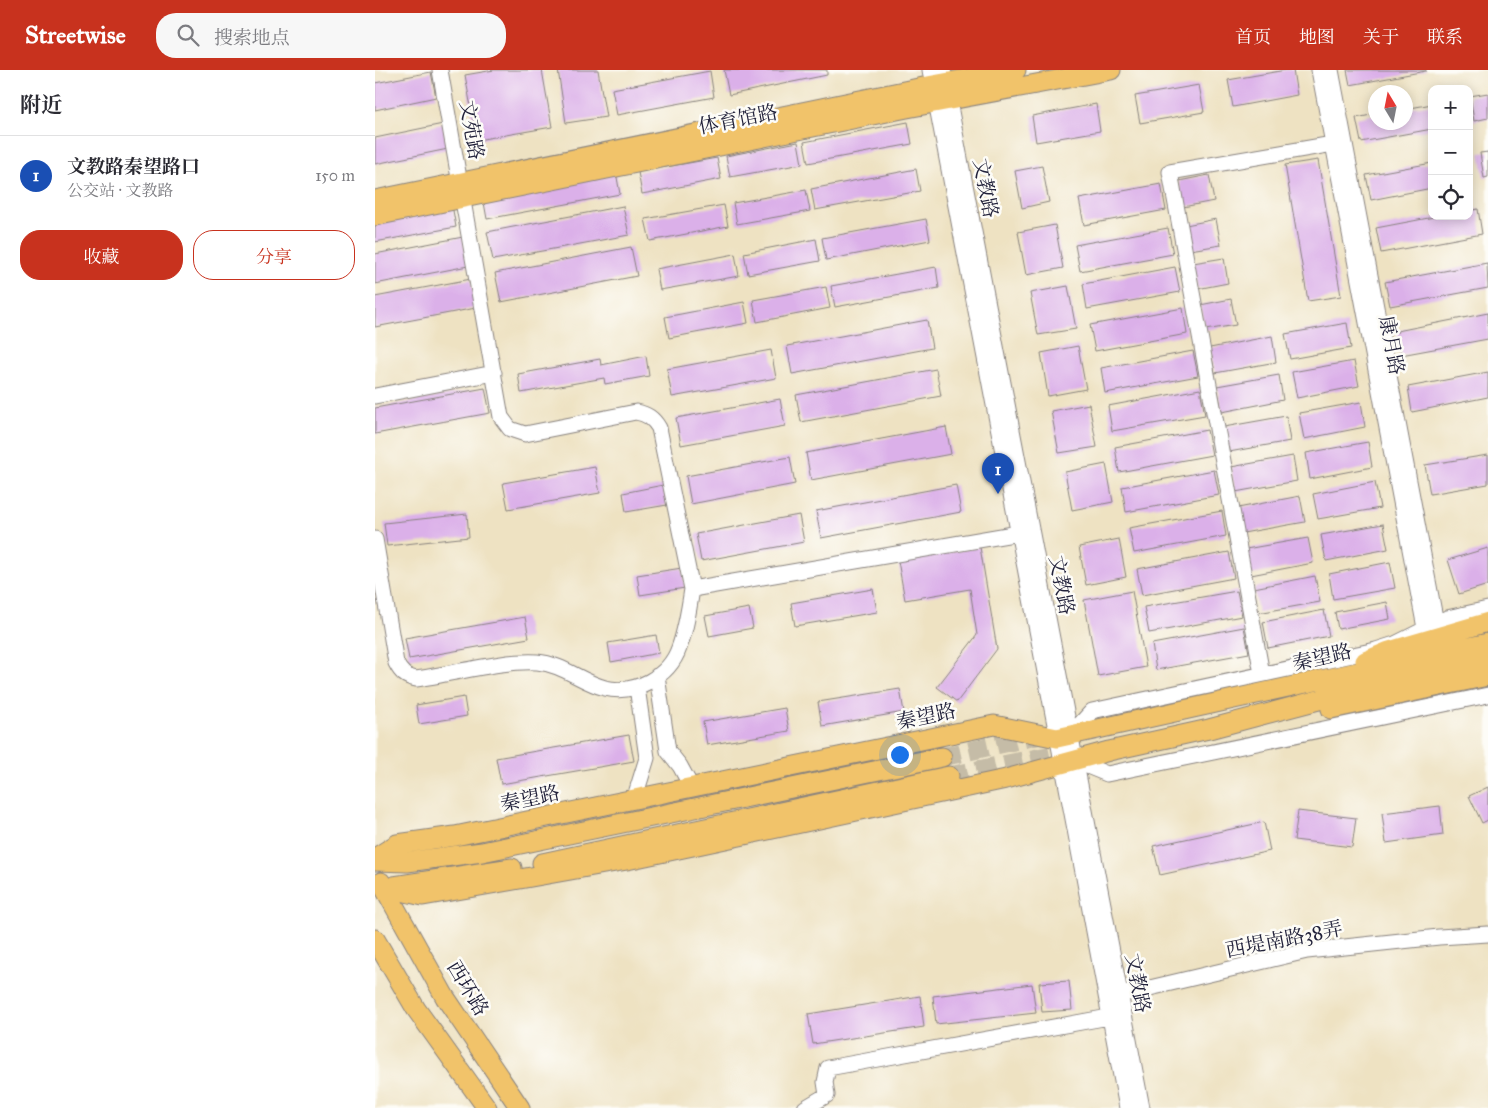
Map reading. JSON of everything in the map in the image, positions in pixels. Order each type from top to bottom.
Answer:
[{"type":"main road","name":"体育馆路","points":[[375,216],[462,189],[1016,70]]},
{"type":"main road","name":"体育馆路","points":[[940,85],[1111,70]]},
{"type":"main road","name":"体育馆路","points":[[375,200],[462,189]]},
{"type":"main road","points":[[1319,680],[1389,651],[1488,622]]},
{"type":"main road","name":"秦望路","points":[[375,859],[397,844],[455,836],[994,725],[1064,737],[1488,643]]},
{"type":"main road","name":"秦望路","points":[[379,887],[423,896],[627,860],[996,781],[1109,751],[1209,730],[1364,688],[1488,660]]},
{"type":"main road","points":[[1209,730],[1333,708],[1488,676]]},
{"type":"main road","name":"秦望路","points":[[375,859],[407,862],[482,852],[942,757]]},
{"type":"main road","points":[[379,887],[536,864],[949,776]]},
{"type":"main road","name":"西环路","points":[[375,870],[379,887],[445,997],[520,1108]]},
{"type":"main road","points":[[375,938],[416,1009],[487,1108]]},
{"type":"street","name":"文苑路","points":[[440,70],[501,418],[505,424],[517,432],[532,432],[636,412],[650,416],[659,428],[692,589]]},
{"type":"street","name":"康月路","points":[[1319,70],[1431,626]]},
{"type":"street","name":"康月路","points":[[1331,70],[1431,626]]},
{"type":"street","name":"文教路","points":[[940,85],[1019,533],[1064,737]]},
{"type":"street","name":"文教路","points":[[940,85],[1064,737],[1120,996],[1141,1108]]},
{"type":"street","points":[[1262,674],[1169,172],[1333,144]]},
{"type":"street","points":[[375,396],[494,373]]},
{"type":"street","points":[[375,539],[396,663],[399,669],[410,678],[423,678],[514,663],[539,662],[563,668],[585,680],[606,688],[628,689],[649,682],[667,669],[679,650],[688,616],[692,589],[1019,533]]},
{"type":"street","points":[[1064,737],[1092,711],[1376,650],[1395,644],[1447,618],[1488,609]]},
{"type":"street","points":[[657,676],[667,751],[680,766],[692,788]]},
{"type":"street","points":[[634,800],[647,758],[637,687]]},
{"type":"street","points":[[1069,762],[1107,774],[1488,695]]},
{"type":"street","name":"文教路","points":[[1069,762],[1109,1017],[1127,1108]]},
{"type":"street","name":"西堤南路38弄","points":[[1120,996],[1307,951],[1439,937],[1488,934]]},
{"type":"street","points":[[805,1108],[827,1096],[825,1082],[828,1068],[1109,1017]]},
{"type":"building","points":[[494,70],[542,70],[552,127],[477,140],[465,75]]},
{"type":"building","points":[[558,70],[598,70],[606,117],[566,123]]},
{"type":"building","points":[[724,70],[827,70],[827,75],[729,95]]},
{"type":"building","points":[[1293,70],[1297,95],[1233,107],[1228,80]]},
{"type":"building","points":[[1347,70],[1426,70],[1426,71],[1350,85]]},
{"type":"building","points":[[710,71],[714,97],[617,115],[612,89]]},
{"type":"building","points":[[431,72],[436,97],[375,110],[375,83]]},
{"type":"building","points":[[1199,85],[1204,112],[1140,123],[1135,96]]},
{"type":"building","points":[[1488,93],[1488,118],[1474,121],[1473,96]]},
{"type":"building","points":[[1096,104],[1100,131],[1036,142],[1032,116]]},
{"type":"building","points":[[1428,105],[1428,130],[1361,142],[1356,118],[1368,116],[1368,130],[1413,130],[1413,108]]},
{"type":"building","points":[[908,122],[912,144],[808,163],[804,142]]},
{"type":"building","points":[[443,124],[448,149],[375,164],[375,138]]},
{"type":"building","points":[[798,142],[802,164],[730,177],[726,156]]},
{"type":"building","points":[[1488,152],[1488,177],[1484,178],[1480,153]]},
{"type":"building","points":[[717,158],[721,179],[642,194],[638,172]]},
{"type":"building","points":[[1318,160],[1341,296],[1308,301],[1285,165]]},
{"type":"building","points":[[1428,164],[1428,189],[1371,200],[1366,175]]},
{"type":"building","points":[[1042,166],[1049,202],[1022,208],[1015,171]]},
{"type":"building","points":[[916,169],[920,191],[815,210],[811,189]]},
{"type":"building","points":[[616,172],[620,194],[487,219],[483,197]]},
{"type":"building","points":[[1209,175],[1214,201],[1183,207],[1179,181]]},
{"type":"building","points":[[1161,184],[1166,210],[1084,225],[1079,199]]},
{"type":"building","points":[[806,190],[810,211],[737,224],[733,203]]},
{"type":"building","points":[[452,205],[456,227],[375,242],[375,220]]},
{"type":"building","points":[[724,205],[728,226],[650,241],[645,219]]},
{"type":"building","points":[[623,206],[629,235],[493,260],[487,232]]},
{"type":"building","points":[[1478,209],[1482,234],[1381,253],[1376,228],[1428,218],[1428,220],[1473,220],[1473,210]]},
{"type":"building","points":[[926,219],[930,240],[826,260],[822,238]]},
{"type":"building","points":[[1216,219],[1221,245],[1190,250],[1186,225]]},
{"type":"building","points":[[1055,225],[1063,268],[1026,275],[1018,232]]},
{"type":"building","points":[[1168,228],[1173,254],[1080,271],[1075,245]]},
{"type":"building","points":[[463,237],[468,266],[375,284],[375,254]]},
{"type":"building","points":[[816,239],[820,261],[748,274],[744,253]]},
{"type":"building","points":[[631,247],[637,276],[501,302],[495,273]]},
{"type":"building","points":[[735,254],[739,276],[660,290],[656,269]]},
{"type":"building","points":[[1224,258],[1228,283],[1197,289],[1193,263]]},
{"type":"building","points":[[1487,263],[1488,288],[1390,306],[1385,282]]},
{"type":"building","points":[[936,267],[939,288],[835,307],[831,286]]},
{"type":"building","points":[[1175,267],[1180,292],[1087,309],[1083,284]]},
{"type":"building","points":[[471,279],[476,308],[375,327],[375,297]]},
{"type":"building","points":[[1068,286],[1076,329],[1038,335],[1030,293]]},
{"type":"building","points":[[826,287],[830,308],[757,322],[753,300]]},
{"type":"building","points":[[1231,299],[1236,325],[1205,330],[1200,305]]},
{"type":"building","points":[[744,302],[748,323],[669,338],[665,317]]},
{"type":"building","points":[[1183,308],[1187,334],[1095,351],[1090,325]]},
{"type":"building","points":[[1488,313],[1488,339],[1401,355],[1397,331]]},
{"type":"building","points":[[927,320],[932,348],[792,374],[787,346]]},
{"type":"building","points":[[1347,323],[1351,348],[1290,359],[1285,334]]},
{"type":"building","points":[[1272,336],[1276,362],[1215,373],[1210,348]]},
{"type":"building","points":[[1078,346],[1086,389],[1048,396],[1041,353]]},
{"type":"building","points":[[771,350],[776,378],[672,397],[667,369]]},
{"type":"building","points":[[1193,351],[1198,376],[1105,393],[1101,368]]},
{"type":"building","points":[[646,356],[649,376],[605,384],[604,378],[521,393],[518,374],[600,359],[601,365]]},
{"type":"building","points":[[1354,361],[1359,386],[1297,398],[1292,372]]},
{"type":"building","points":[[936,369],[941,396],[801,422],[796,395]]},
{"type":"building","points":[[1488,372],[1488,397],[1412,412],[1408,387]]},
{"type":"building","points":[[1279,375],[1283,400],[1222,412],[1217,386]]},
{"type":"building","points":[[485,388],[490,413],[375,434],[375,408]]},
{"type":"building","points":[[1200,389],[1205,415],[1112,431],[1108,406]]},
{"type":"building","points":[[780,399],[785,426],[681,445],[676,418]]},
{"type":"building","points":[[1361,402],[1365,427],[1304,439],[1299,413]]},
{"type":"building","points":[[1089,404],[1097,447],[1059,453],[1051,411]]},
{"type":"building","points":[[1286,416],[1290,441],[1229,452],[1224,427]]},
{"type":"building","points":[[946,427],[951,454],[811,480],[806,453]]},
{"type":"building","points":[[1207,430],[1212,455],[1119,472],[1115,447]]},
{"type":"building","points":[[1368,442],[1372,467],[1310,479],[1306,453]]},
{"type":"building","points":[[1488,455],[1488,484],[1430,494],[1425,465]]},
{"type":"building","points":[[1293,456],[1297,481],[1235,492],[1231,467]]},
{"type":"building","points":[[790,457],[795,484],[691,504],[686,476]]},
{"type":"building","points":[[1106,464],[1113,502],[1072,510],[1065,472]]},
{"type":"building","points":[[595,467],[600,493],[508,509],[503,483]]},
{"type":"building","points":[[1214,470],[1219,495],[1126,512],[1122,487]]},
{"type":"building","points":[[1375,482],[1380,508],[1318,519],[1313,494]]},
{"type":"building","points":[[663,485],[667,505],[626,512],[623,493]]},
{"type":"building","points":[[956,485],[961,512],[821,538],[816,511]]},
{"type":"building","points":[[1300,496],[1305,522],[1243,533],[1238,508]]},
{"type":"building","points":[[1222,511],[1226,536],[1134,553],[1129,528]]},
{"type":"building","points":[[467,514],[469,537],[387,546],[384,523]]},
{"type":"building","points":[[799,515],[804,542],[701,561],[696,534]]},
{"type":"building","points":[[1383,524],[1388,549],[1326,561],[1321,535]]},
{"type":"building","points":[[1308,538],[1313,563],[1251,575],[1246,549]]},
{"type":"building","points":[[1119,539],[1126,577],[1086,585],[1079,547]]},
{"type":"building","points":[[980,547],[997,649],[957,702],[937,687],[977,635],[970,589],[905,600],[898,561]]},
{"type":"building","points":[[1488,548],[1488,585],[1459,594],[1448,560]]},
{"type":"building","points":[[1229,552],[1234,578],[1142,595],[1137,569]]},
{"type":"building","points":[[1390,562],[1395,588],[1333,599],[1329,574]]},
{"type":"building","points":[[682,568],[685,588],[640,595],[637,575]]},
{"type":"building","points":[[1315,576],[1320,602],[1258,613],[1254,588]]},
{"type":"building","points":[[873,589],[877,612],[795,626],[791,603]]},
{"type":"building","points":[[1132,591],[1146,667],[1098,676],[1084,600]]},
{"type":"building","points":[[1237,591],[1242,616],[1149,633],[1144,607]]},
{"type":"building","points":[[1387,602],[1390,619],[1338,629],[1335,612]]},
{"type":"building","points":[[749,608],[753,628],[709,636],[705,616]]},
{"type":"building","points":[[1324,610],[1329,636],[1268,648],[1263,622]]},
{"type":"building","points":[[525,617],[529,638],[409,659],[405,638]]},
{"type":"building","points":[[1244,627],[1249,653],[1156,670],[1152,644]]},
{"type":"building","points":[[656,635],[659,653],[611,662],[608,643]]},
{"type":"building","points":[[900,689],[904,712],[822,726],[818,702]]},
{"type":"building","points":[[464,697],[467,716],[419,724],[416,705]]},
{"type":"building","points":[[785,708],[789,731],[707,745],[703,722]]},
{"type":"building","points":[[629,735],[634,761],[501,784],[496,758]]},
{"type":"building","points":[[1488,787],[1488,820],[1482,823],[1469,796]]},
{"type":"building","points":[[1440,806],[1443,835],[1386,843],[1382,813]]},
{"type":"building","points":[[1298,811],[1356,818],[1352,847],[1294,840]]},
{"type":"building","points":[[1264,822],[1270,851],[1160,875],[1153,846]]},
{"type":"building","points":[[1069,981],[1072,1010],[1042,1012],[1039,983]]},
{"type":"building","points":[[1032,984],[1036,1013],[936,1024],[933,996]]},
{"type":"building","points":[[920,996],[924,1027],[813,1044],[808,1014]]},
{"type":"tunnel","points":[[942,757],[1045,734]]},
{"type":"tunnel","points":[[949,776],[1077,750]]},
{"type":"place","name":"文教路秦望路口","points":[[998,494]]}]
